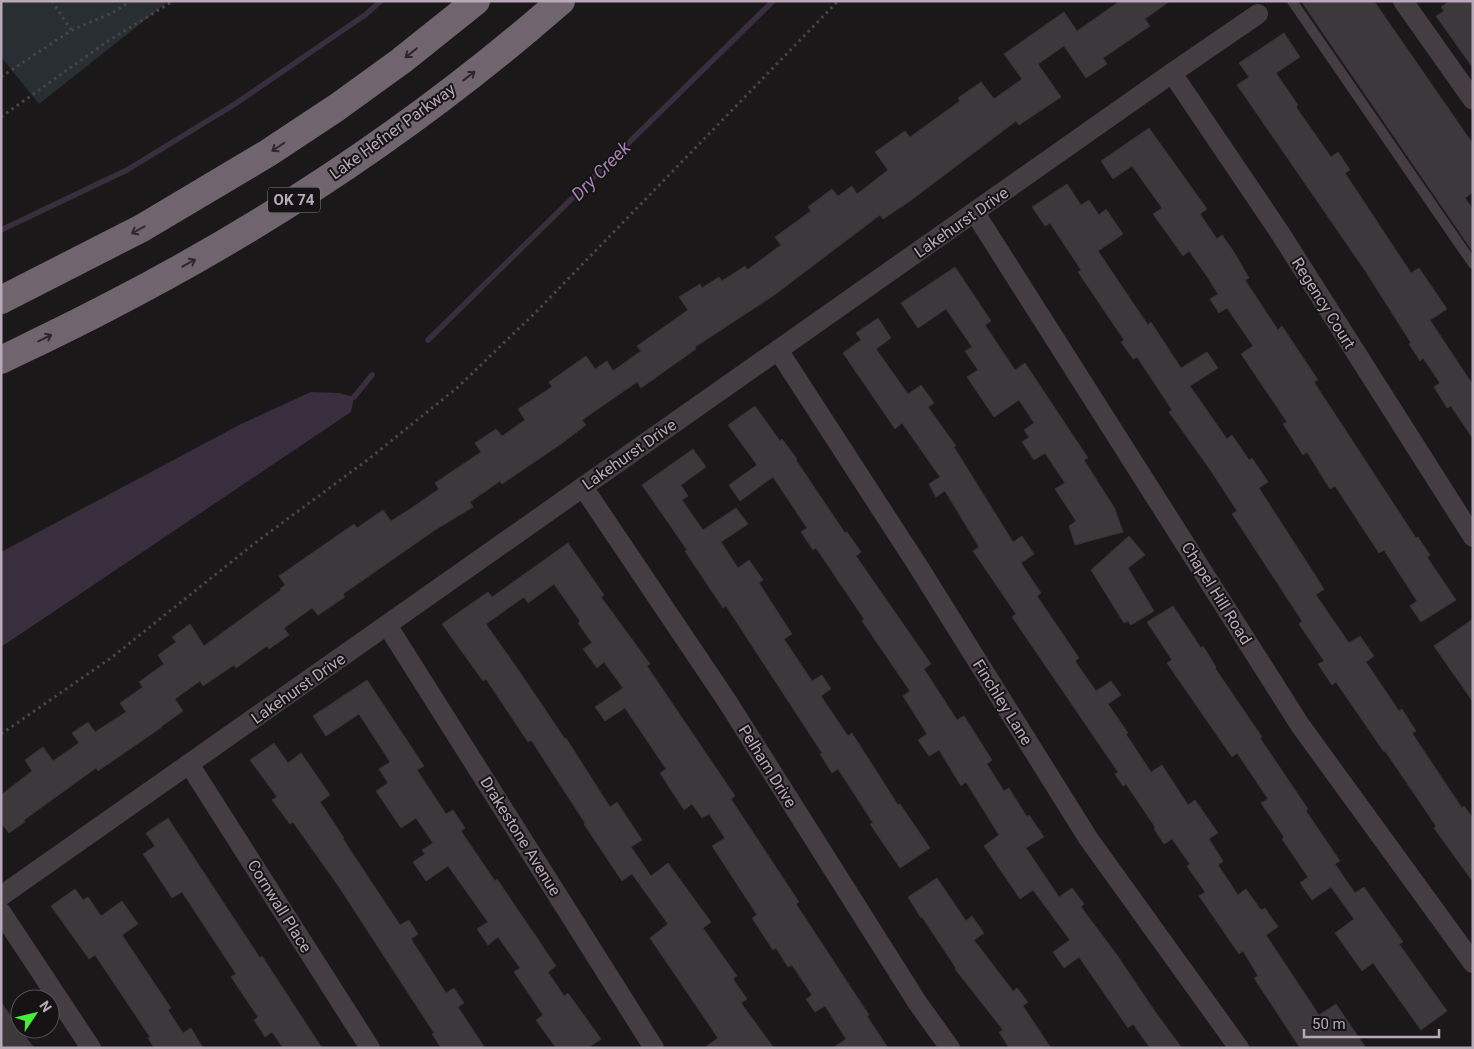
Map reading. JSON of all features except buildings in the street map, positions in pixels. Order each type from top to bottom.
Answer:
[{"type":"highway","points":[[1,300],[142,228],[268,153],[336,108],[401,61],[476,1]]},
{"type":"highway","name":"Lake Hefner Parkway","points":[[1,360],[119,302],[233,238],[307,192],[420,114],[528,30],[561,1]]},
{"type":"street","points":[[1403,1],[1473,100]]},
{"type":"street","name":"Lakehurst Drive","points":[[1,896],[1258,14]]},
{"type":"street","name":"Regency Court","points":[[1172,73],[1280,233],[1473,537]]},
{"type":"street","name":"Chapel Hill Road","points":[[975,213],[1300,725],[1473,963]]},
{"type":"street","name":"Finchley Lane","points":[[778,350],[918,566],[1088,838],[1239,1048]]},
{"type":"street","name":"Pelham Drive","points":[[583,487],[727,701],[912,993],[950,1048]]},
{"type":"street","name":"Drakestone Avenue","points":[[387,625],[654,1048]]},
{"type":"street","name":"Cornwall Place","points":[[189,764],[370,1048]]},
{"type":"street","points":[[1,912],[91,1048]]},
{"type":"lane","points":[[1292,1],[1473,264]]},
{"type":"path","points":[[52,1],[72,30]]},
{"type":"path","points":[[1,77],[72,30],[112,13],[131,1]]},
{"type":"path","points":[[1,117],[105,43],[173,1]]},
{"type":"path","points":[[1,734],[111,658],[255,544],[370,458],[458,387],[537,311],[838,1]]},
{"type":"shaded area","points":[[1,1],[169,1],[39,104],[1,57]]},
{"type":"shaded area","points":[[311,392],[339,393],[354,397],[351,412],[1,647],[1,552],[241,424]]},
{"type":"waterway","points":[[1,230],[127,170],[235,104],[365,15],[381,1]]},
{"type":"waterway","name":"Dry Creek","points":[[428,340],[773,1]]},
{"type":"waterway","name":"Dry Creek","points":[[354,397],[372,375]]}]
